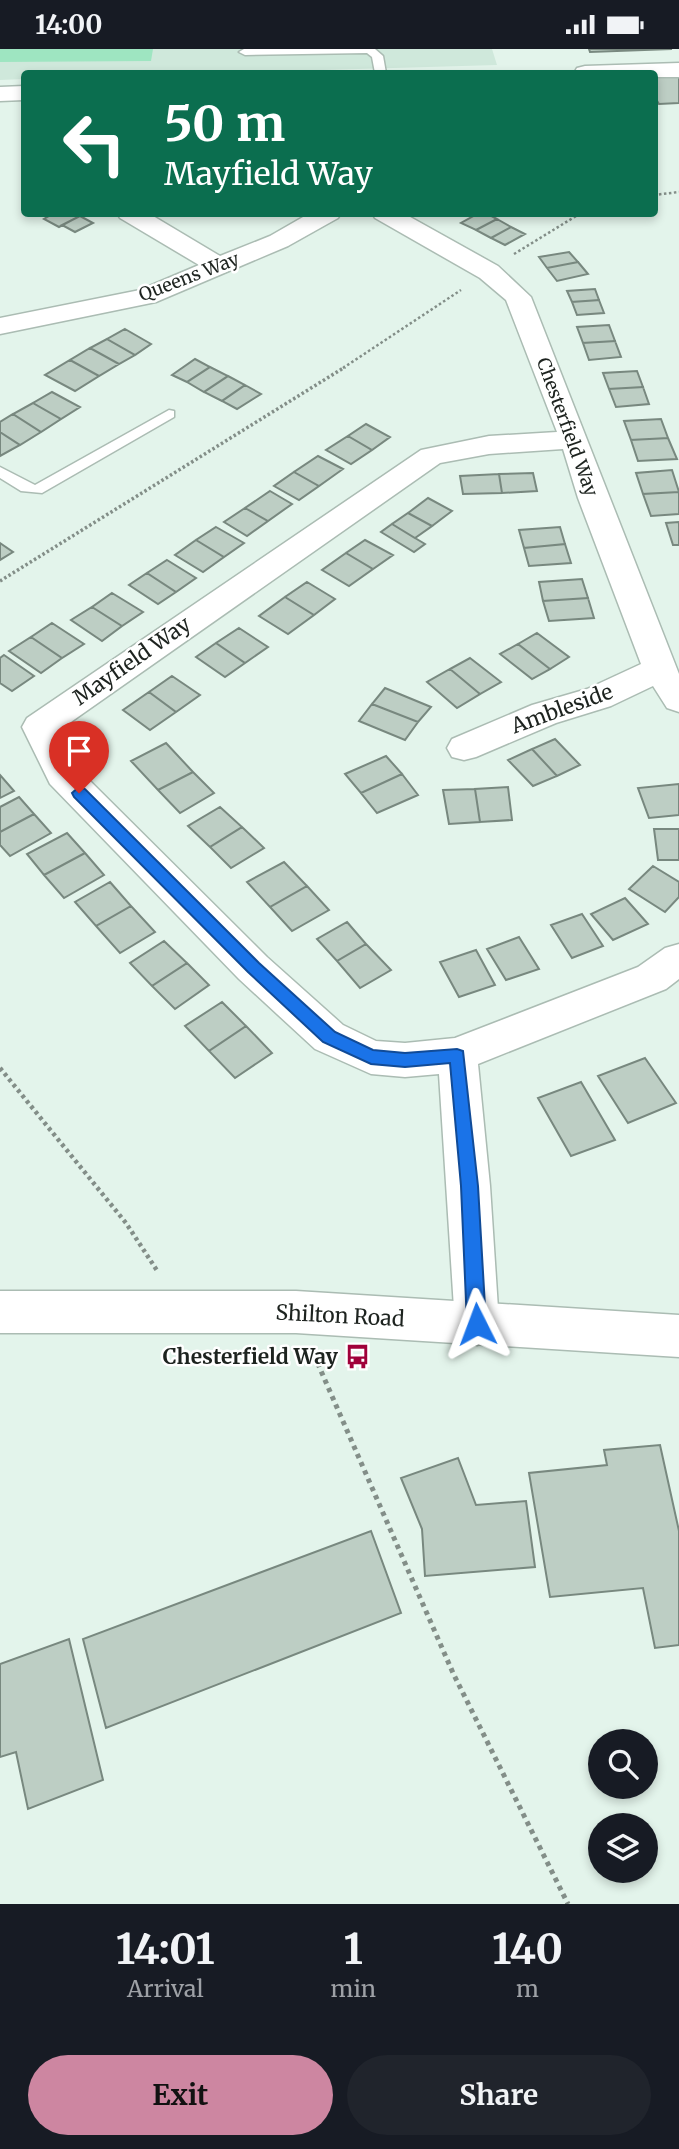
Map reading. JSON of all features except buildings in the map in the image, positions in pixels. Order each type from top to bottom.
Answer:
[{"type":"street","points":[[658,71],[679,70]]},
{"type":"street","points":[[0,94],[21,93]]},
{"type":"street","points":[[136,217],[220,267]]},
{"type":"street","name":"Queens Way","points":[[0,326],[147,296],[279,241],[322,217]]},
{"type":"street","name":"Chesterfield Way","points":[[391,217],[489,272],[517,297],[575,440],[593,498],[659,669],[679,701]]},
{"type":"street","name":"Mayfield Way","points":[[457,1055],[405,1060],[371,1057],[329,1037],[253,968],[62,775],[38,727],[431,456],[489,445],[575,440]]},
{"type":"street","name":"Ambleside","points":[[464,748],[544,714],[599,698],[659,669]]},
{"type":"street","points":[[477,1324],[469,1186],[457,1055],[652,978],[679,959]]},
{"type":"street","name":"Shilton Road","points":[[0,1312],[296,1312],[679,1336]]},
{"type":"lane","points":[[246,52],[370,50],[377,56],[379,70]]},
{"type":"lane","points":[[0,472],[26,488],[37,490],[169,414]]},
{"type":"path","points":[[658,195],[679,192]]},
{"type":"path","points":[[0,581],[331,376],[575,217]]},
{"type":"path","points":[[0,1068],[126,1223]]},
{"type":"path","points":[[296,1312],[453,1673],[568,1904]]},
{"type":"shaded area","points":[[0,49],[492,49],[497,65],[324,70],[21,70],[21,79],[0,80]]},
{"type":"green space","points":[[0,49],[153,49],[151,61],[0,62]]},
{"type":"place","name":"Chesterfield Way","points":[[358,1357]]},
{"type":"route","points":[[79,793],[253,968],[329,1037],[371,1057],[405,1060],[457,1055],[469,1186],[477,1324]]}]
